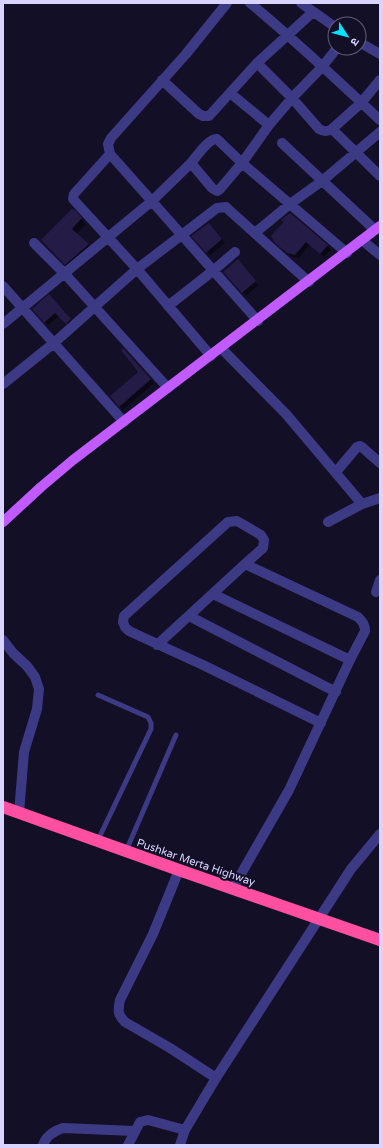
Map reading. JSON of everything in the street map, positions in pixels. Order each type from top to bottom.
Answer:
[{"type":"highway","name":"Pushkar Merta Highway","points":[[3,807],[380,940]]},
{"type":"main road","points":[[3,522],[73,460],[309,282],[378,228]]},
{"type":"street","points":[[227,3],[186,54],[111,138],[108,144],[110,154],[258,320]]},
{"type":"street","points":[[250,3],[288,34],[380,120]]},
{"type":"street","points":[[300,3],[327,22]]},
{"type":"street","points":[[162,80],[199,114],[209,116],[257,63],[313,12]]},
{"type":"street","points":[[367,47],[380,54]]},
{"type":"street","points":[[191,163],[212,188],[217,191],[242,163],[292,98],[331,56]]},
{"type":"street","points":[[257,63],[292,98],[319,129],[323,131],[328,131],[361,103],[380,80]]},
{"type":"street","points":[[230,93],[269,126]]},
{"type":"street","points":[[332,128],[380,176]]},
{"type":"street","points":[[255,233],[290,204],[322,181],[380,132]]},
{"type":"street","points":[[3,324],[65,274],[107,236],[152,201],[191,163],[209,142],[214,139],[222,142],[242,163],[347,253]]},
{"type":"street","points":[[282,143],[322,181],[378,228]]},
{"type":"street","points":[[110,154],[72,196],[75,202],[137,269],[211,356]]},
{"type":"street","points":[[3,384],[54,343],[137,269],[217,208],[222,207],[229,210],[309,282]]},
{"type":"street","points":[[362,240],[380,255]]},
{"type":"street","points":[[34,243],[95,306],[168,388]]},
{"type":"street","points":[[168,306],[214,270],[234,252]]},
{"type":"street","points":[[3,286],[124,422]]},
{"type":"street","points":[[221,348],[286,414],[362,504]]},
{"type":"street","points":[[336,472],[357,446],[363,448],[380,463]]},
{"type":"street","points":[[328,522],[362,504],[380,498]]},
{"type":"street","points":[[158,645],[263,548],[264,540],[261,535],[237,521],[228,522],[124,616],[123,622],[125,627],[129,631],[158,645],[203,665],[321,723]]},
{"type":"street","points":[[233,888],[289,790],[350,660],[365,632],[363,622],[358,617],[246,564]]},
{"type":"street","points":[[376,592],[380,580]]},
{"type":"street","points":[[213,594],[350,660]]},
{"type":"street","points":[[189,616],[336,692]]},
{"type":"street","points":[[3,640],[35,677],[39,690],[37,709],[24,752],[19,812]]},
{"type":"street","points":[[180,1145],[185,1130],[216,1078],[351,869],[380,834]]},
{"type":"street","points":[[180,870],[153,934],[120,1000],[118,1010],[120,1017],[125,1022],[170,1048],[216,1078]]},
{"type":"street","points":[[128,1145],[140,1122],[148,1120],[185,1130]]},
{"type":"street","points":[[43,1145],[47,1137],[55,1131],[64,1128],[134,1131]]},
{"type":"lane","points":[[98,695],[148,717],[151,723],[151,729],[98,841]]},
{"type":"lane","points":[[126,851],[176,735]]},
{"type":"building","points":[[72,209],[75,210],[82,218],[72,229],[89,244],[65,265],[41,240]]},
{"type":"building","points":[[290,213],[328,245],[320,254],[306,242],[295,255],[287,253],[275,243],[271,236],[284,222],[281,220]]},
{"type":"building","points":[[209,223],[222,239],[206,253],[191,236]]},
{"type":"building","points":[[238,259],[256,281],[242,293],[223,272]]},
{"type":"building","points":[[49,294],[71,319],[66,324],[55,313],[44,323],[32,309]]},
{"type":"building","points":[[123,348],[151,379],[119,407],[110,396],[138,372],[121,350]]}]
